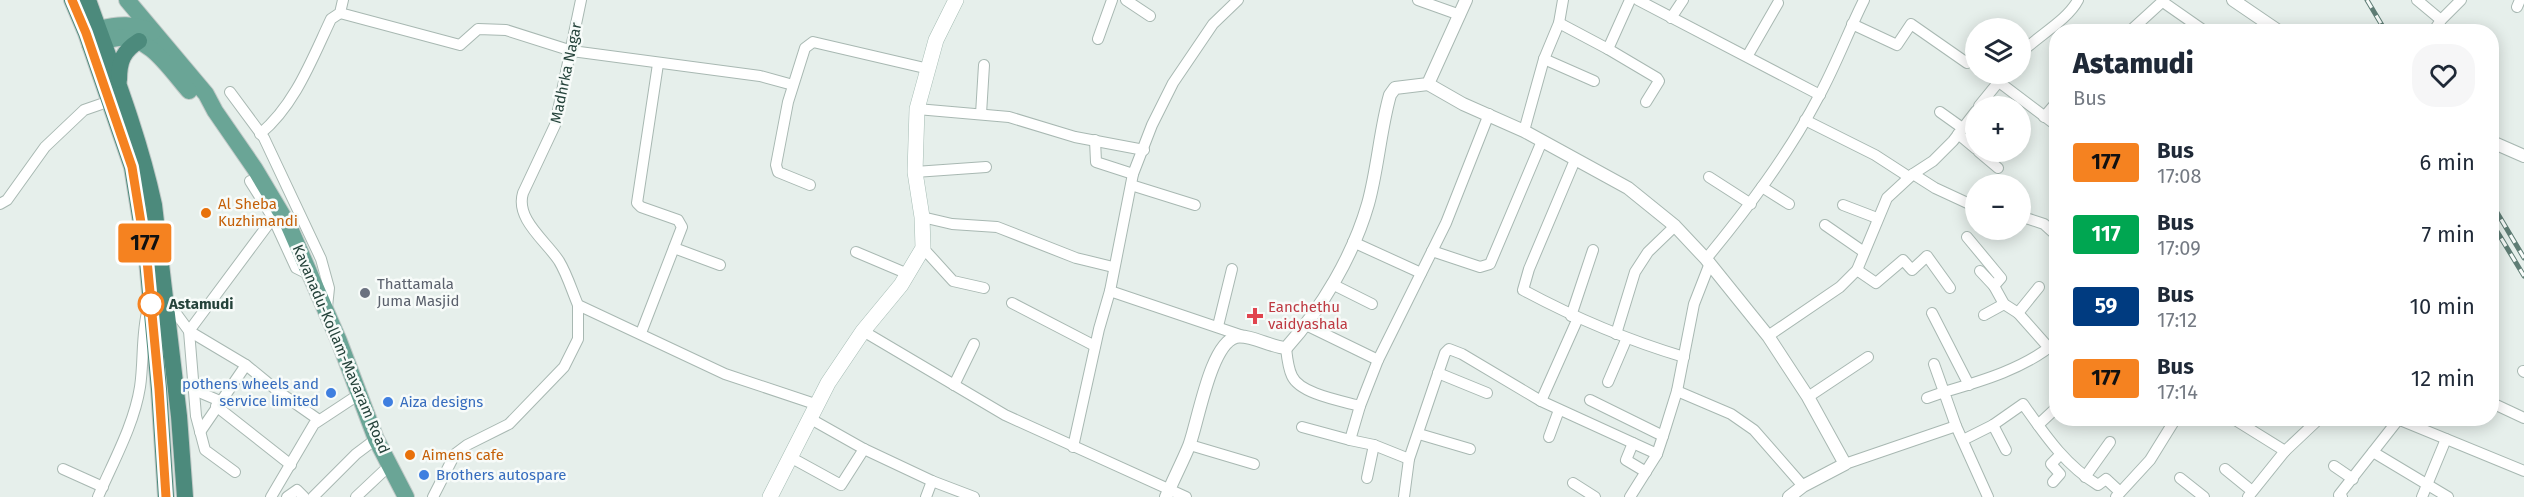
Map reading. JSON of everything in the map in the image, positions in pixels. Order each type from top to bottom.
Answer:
[{"type":"highway","points":[[72,0],[97,39],[119,84],[147,170],[159,237],[158,299],[166,497]]},
{"type":"highway","points":[[88,0],[110,101],[132,167],[158,299],[185,497]]},
{"type":"highway","points":[[119,84],[120,61],[127,48],[139,41]]},
{"type":"main road","name":"Kavanadu-Kollam-Mavaram Road","points":[[126,0],[206,94],[289,226],[339,341],[376,439],[406,497]]},
{"type":"main road","points":[[770,497],[828,383],[863,331],[902,285],[923,248],[922,217],[915,172],[917,109],[936,40],[956,0]]},
{"type":"main road","points":[[97,39],[117,25],[130,25],[156,33]]},
{"type":"main road","points":[[97,39],[119,37],[139,41]]},
{"type":"main road","name":"Kavanadu-Kollam-Mavaram Road","points":[[139,41],[159,56],[196,99],[215,111]]},
{"type":"street","points":[[260,134],[274,123],[290,99],[331,19],[340,13],[343,0]]},
{"type":"street","name":"Madhrka Nagar","points":[[578,305],[560,263],[523,213],[520,201],[555,125],[581,0]]},
{"type":"street","points":[[1098,39],[1112,0]]},
{"type":"street","points":[[1126,0],[1150,16]]},
{"type":"street","points":[[1073,447],[1095,346],[1110,291],[1132,179],[1152,126],[1173,83],[1213,24],[1238,0]]},
{"type":"street","points":[[1418,0],[1460,15]]},
{"type":"street","points":[[1428,84],[1466,0]]},
{"type":"street","points":[[1524,131],[1544,59],[1559,23],[1563,0]]},
{"type":"street","points":[[1608,49],[1630,0]]},
{"type":"street","points":[[1638,0],[1820,94]]},
{"type":"street","points":[[1671,18],[1683,0]]},
{"type":"street","points":[[1630,497],[1657,454],[1663,436],[1677,391],[1694,304],[1708,261],[1751,204],[1805,120],[1820,94],[1864,0]]},
{"type":"street","points":[[2054,24],[2074,8],[2078,0]]},
{"type":"street","points":[[2233,0],[2268,24]]},
{"type":"street","points":[[2417,0],[2441,20]]},
{"type":"street","points":[[2438,24],[2461,0]]},
{"type":"street","points":[[2138,24],[2163,1],[2194,24]]},
{"type":"street","points":[[1748,55],[1778,3]]},
{"type":"street","points":[[340,13],[460,45],[478,29],[506,30],[572,51],[760,76],[793,84]]},
{"type":"street","points":[[1559,23],[1657,78],[1659,81],[1646,102]]},
{"type":"street","points":[[1852,24],[1897,45],[1911,24],[1965,62]]},
{"type":"street","points":[[2031,43],[2049,28]]},
{"type":"street","points":[[810,185],[776,170],[793,84],[805,48],[813,42],[928,69]]},
{"type":"street","points":[[1544,59],[1594,81]]},
{"type":"street","points":[[641,333],[682,227],[680,222],[641,207],[637,202],[658,64]]},
{"type":"street","points":[[981,114],[984,65]]},
{"type":"street","points":[[1286,348],[1306,325],[1332,284],[1353,242],[1368,204],[1390,94],[1395,88],[1428,84],[1463,104],[1524,131],[1628,188],[1675,226],[1708,261],[1768,336],[1785,366],[1808,397],[1845,464]]},
{"type":"street","points":[[1987,96],[1997,84]]},
{"type":"street","points":[[2008,84],[2049,121]]},
{"type":"street","points":[[230,92],[260,134],[286,183],[321,259],[329,288],[326,313]]},
{"type":"street","points":[[0,204],[7,200],[45,147],[84,110],[110,101]]},
{"type":"street","points":[[917,109],[1008,117],[1095,140],[1144,150]]},
{"type":"street","points":[[2043,117],[2049,111]]},
{"type":"street","points":[[1940,112],[1965,137]]},
{"type":"street","points":[[1350,440],[1378,360],[1446,223],[1490,114]]},
{"type":"street","points":[[1805,120],[1965,202]]},
{"type":"street","points":[[1768,336],[1840,287],[1857,270],[1887,198],[1911,175],[1933,161],[1965,125]]},
{"type":"street","points":[[1095,140],[1096,162],[1195,205]]},
{"type":"street","points":[[1432,251],[1480,267],[1490,264],[1542,141]]},
{"type":"street","points":[[2499,145],[2524,156]]},
{"type":"street","points":[[1575,160],[1529,269],[1523,290],[1574,317],[1621,337],[1684,357]]},
{"type":"street","points":[[1991,162],[1998,168]]},
{"type":"street","points":[[915,172],[986,167]]},
{"type":"street","points":[[1709,177],[1751,204]]},
{"type":"street","points":[[250,181],[273,218],[296,268],[310,276]]},
{"type":"street","points":[[1762,188],[1789,204]]},
{"type":"street","points":[[1843,205],[1877,218]]},
{"type":"street","points":[[922,217],[952,224],[996,227],[1076,258],[1113,267]]},
{"type":"street","points":[[235,472],[205,450],[195,416],[189,331],[273,218]]},
{"type":"street","points":[[2031,220],[2044,224],[2049,229]]},
{"type":"street","points":[[1825,225],[1864,252]]},
{"type":"street","points":[[1608,382],[1621,337],[1635,272],[1648,252],[1675,226]]},
{"type":"street","points":[[1969,240],[2001,278],[1994,286]]},
{"type":"street","points":[[1353,242],[1421,273]]},
{"type":"street","points":[[674,248],[720,265]]},
{"type":"street","points":[[923,248],[953,281],[984,288]]},
{"type":"street","points":[[1541,401],[1574,317],[1593,250]]},
{"type":"street","points":[[856,252],[908,274]]},
{"type":"street","points":[[1857,270],[1876,283],[1903,260],[1912,270],[1927,256],[1950,288]]},
{"type":"street","points":[[1218,326],[1232,269]]},
{"type":"street","points":[[1980,271],[1994,286],[2004,304],[2018,313],[2049,341]]},
{"type":"street","points":[[1332,284],[1372,304]]},
{"type":"street","points":[[2018,313],[2039,286]]},
{"type":"street","points":[[1110,291],[1189,319],[1218,326],[1272,347],[1286,348]]},
{"type":"street","points":[[63,469],[100,492],[136,407],[140,386],[143,328],[158,299],[189,331],[246,365],[319,420]]},
{"type":"street","points":[[1012,303],[1095,346]]},
{"type":"street","points":[[1984,315],[2004,304]]},
{"type":"street","points":[[433,497],[455,454],[467,445],[509,424],[564,367],[578,339],[578,305],[725,374],[813,411],[864,449],[961,495],[974,497]]},
{"type":"street","points":[[1932,313],[1969,385]]},
{"type":"street","points":[[1306,325],[1378,360]]},
{"type":"street","points":[[863,331],[1005,415],[1168,493],[1186,497]]},
{"type":"street","points":[[1168,493],[1190,444],[1204,391],[1219,355],[1226,343],[1235,337],[1247,337]]},
{"type":"street","points":[[954,385],[974,344]]},
{"type":"street","points":[[1927,398],[1969,385],[2022,364],[2049,347]]},
{"type":"street","points":[[1286,348],[1291,375],[1296,383],[1306,390],[1360,406]]},
{"type":"street","points":[[1404,497],[1409,459],[1445,353],[1449,349],[1541,401],[1657,454]]},
{"type":"street","points":[[1808,397],[1868,357]]},
{"type":"street","points":[[1934,364],[1956,426],[1988,497]]},
{"type":"street","points":[[200,432],[246,365]]},
{"type":"street","points":[[1438,373],[1487,393]]},
{"type":"street","points":[[194,390],[218,404],[291,465]]},
{"type":"street","points":[[1677,391],[1731,414],[1754,430],[1803,486]]},
{"type":"street","points":[[304,497],[297,490],[286,497],[273,493],[310,430],[319,420],[358,395]]},
{"type":"street","points":[[1590,400],[1663,436]]},
{"type":"street","points":[[1963,440],[1993,425],[2023,404],[2060,455],[2085,477],[2098,485],[2106,479],[2122,494],[2150,460],[2171,426]]},
{"type":"street","points":[[2499,405],[2523,414]]},
{"type":"street","points":[[1549,437],[1559,410]]},
{"type":"street","points":[[2038,425],[2049,415]]},
{"type":"street","points":[[1993,425],[2006,450]]},
{"type":"street","points":[[1788,497],[1803,486],[1845,464],[1956,426]]},
{"type":"street","points":[[2245,426],[2285,451]]},
{"type":"street","points":[[2225,469],[2250,494],[2285,451],[2312,426]]},
{"type":"street","points":[[2342,497],[2339,495],[2391,426]]},
{"type":"street","points":[[2415,426],[2524,471]]},
{"type":"street","points":[[1302,428],[1374,445],[1409,459]]},
{"type":"street","points":[[1419,434],[1470,448]]},
{"type":"street","points":[[313,497],[356,454],[376,439]]},
{"type":"street","points":[[2422,497],[2446,439]]},
{"type":"street","points":[[2085,477],[2110,442]]},
{"type":"street","points":[[1633,443],[1626,460],[1646,472]]},
{"type":"street","points":[[1190,444],[1254,464]]},
{"type":"street","points":[[1367,478],[1374,445]]},
{"type":"street","points":[[790,457],[841,484],[864,449]]},
{"type":"street","points":[[2373,452],[2426,486],[2448,497]]},
{"type":"street","points":[[2053,482],[2060,474],[2051,464],[2060,455]]},
{"type":"street","points":[[356,497],[390,465]]},
{"type":"street","points":[[2334,466],[2353,479]]},
{"type":"street","points":[[2180,478],[2204,497]]},
{"type":"street","points":[[926,497],[932,481]]},
{"type":"street","points":[[1573,483],[1595,497]]},
{"type":"railway","points":[[2367,0],[2381,24]]},
{"type":"railway","points":[[2499,216],[2524,258]]},
{"type":"railway","points":[[2499,235],[2524,276]]},
{"type":"bus line","name":"177","points":[[72,0],[86,33],[132,167],[147,260],[166,497]]},
{"type":"place","name":"Al Sheba Kuzhimandi","points":[[206,213]]},
{"type":"place","name":"Thattamala Juma Masjid","points":[[365,293]]},
{"type":"place","name":"Astamudi","points":[[151,304]]},
{"type":"place","name":"Eanchethu vaidyashala","points":[[1255,316]]},
{"type":"place","name":"pothens wheels and service limited","points":[[331,393]]},
{"type":"place","name":"Aiza designs","points":[[388,402]]},
{"type":"place","name":"Aimens cafe","points":[[410,455]]},
{"type":"place","name":"Brothers autospare","points":[[424,475]]}]
